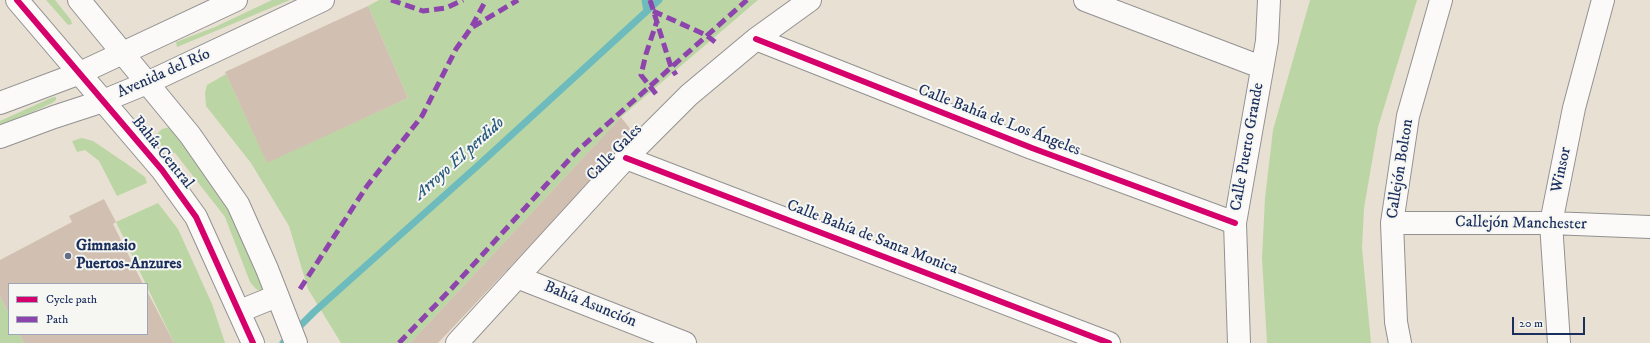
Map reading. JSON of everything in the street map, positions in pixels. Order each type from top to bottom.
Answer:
[{"type":"street","name":"Bahía Central","points":[[17,0],[162,170],[196,217],[247,328]]},
{"type":"street","name":"Bahía Central","points":[[79,0],[190,135],[238,204],[296,343]]},
{"type":"street","points":[[0,103],[80,73],[124,54],[236,0]]},
{"type":"street","name":"Avenida del Río","points":[[0,137],[103,101],[147,83],[323,0]]},
{"type":"street","name":"Calle Gales","points":[[457,343],[626,158],[689,95],[756,39],[810,0]]},
{"type":"street","points":[[1085,0],[1261,67]]},
{"type":"street","name":"Calle Puerto Grande","points":[[1239,343],[1235,223],[1261,67],[1267,41],[1269,0]]},
{"type":"street","name":"Callejón Bolton","points":[[1400,343],[1396,322],[1392,223],[1408,116],[1441,0]]},
{"type":"street","name":"Winsor","points":[[1559,343],[1551,223],[1574,108],[1603,0]]},
{"type":"street","name":"Calle Bahía de Los Ángeles","points":[[756,39],[1032,148],[1235,223]]},
{"type":"street","name":"Calle Bahía de Santa Monica","points":[[626,158],[1109,343]]},
{"type":"street","name":"Callejón Manchester","points":[[1392,223],[1551,223],[1650,227]]},
{"type":"street","name":"Bahía Asunción","points":[[517,277],[685,343]]},
{"type":"street","points":[[247,328],[280,303]]},
{"type":"green space","points":[[46,0],[55,0],[71,20],[72,24],[68,25]]},
{"type":"green space","points":[[272,0],[290,0],[177,47],[176,42],[215,27]]},
{"type":"green space","points":[[379,0],[758,0],[621,117],[410,343],[341,343],[308,289],[289,226],[251,163],[206,106],[205,93],[207,85],[226,74],[267,162],[408,98],[368,6]]},
{"type":"green space","points":[[1310,0],[1417,0],[1378,127],[1364,208],[1362,248],[1371,343],[1267,343],[1262,258],[1265,198],[1273,130]]},
{"type":"green space","points":[[56,97],[56,100],[52,103],[0,127],[0,121]]},
{"type":"green space","points":[[170,127],[182,136],[183,145],[234,212],[263,285],[261,291],[256,289],[250,282],[225,217],[175,153],[167,152],[159,143],[157,134],[162,129]]},
{"type":"green space","points":[[82,138],[93,141],[127,164],[145,177],[147,183],[117,196],[99,161],[85,150],[77,152],[72,141]]},
{"type":"green space","points":[[158,203],[178,229],[212,304],[225,343],[174,343],[148,289],[148,283],[145,283],[116,222]]},
{"type":"green space","points":[[0,296],[8,312],[8,335],[20,335],[24,343],[0,343]]},
{"type":"building","points":[[368,6],[408,98],[267,163],[225,72]]},
{"type":"building","points":[[621,117],[635,135],[438,343],[410,343]]},
{"type":"building","name":"Gimnasio Puertos-Anzures","points":[[104,199],[116,222],[113,224],[142,283],[8,283],[8,312],[0,296],[0,260],[72,222],[69,216]]},
{"type":"building","name":"Gimnasio Puertos-Anzures","points":[[148,293],[174,343],[24,343],[20,335],[148,335]]},
{"type":"waterway","points":[[645,0],[647,11]]},
{"type":"waterway","name":"Arroyo El perdido","points":[[283,343],[314,312],[483,161],[659,0]]},
{"type":"marked path","points":[[391,0],[423,11],[446,8],[463,0]]},
{"type":"marked path","points":[[472,26],[486,0]]},
{"type":"marked path","points":[[300,289],[367,186],[422,116],[456,49],[471,28],[518,0]]},
{"type":"marked path","points":[[650,0],[671,67],[676,75]]},
{"type":"marked path","points":[[399,343],[452,288],[577,151],[747,0]]},
{"type":"marked path","points":[[653,11],[706,35],[715,42]]},
{"type":"marked path","points":[[656,94],[641,75],[657,21]]},
{"type":"cycle path","points":[[17,0],[162,170],[196,217],[253,343]]},
{"type":"cycle path","points":[[756,39],[1032,148],[1235,223]]},
{"type":"cycle path","points":[[626,158],[1109,343]]},
{"type":"place","name":"Gimnasio Puertos-Anzures","points":[[68,256]]}]
